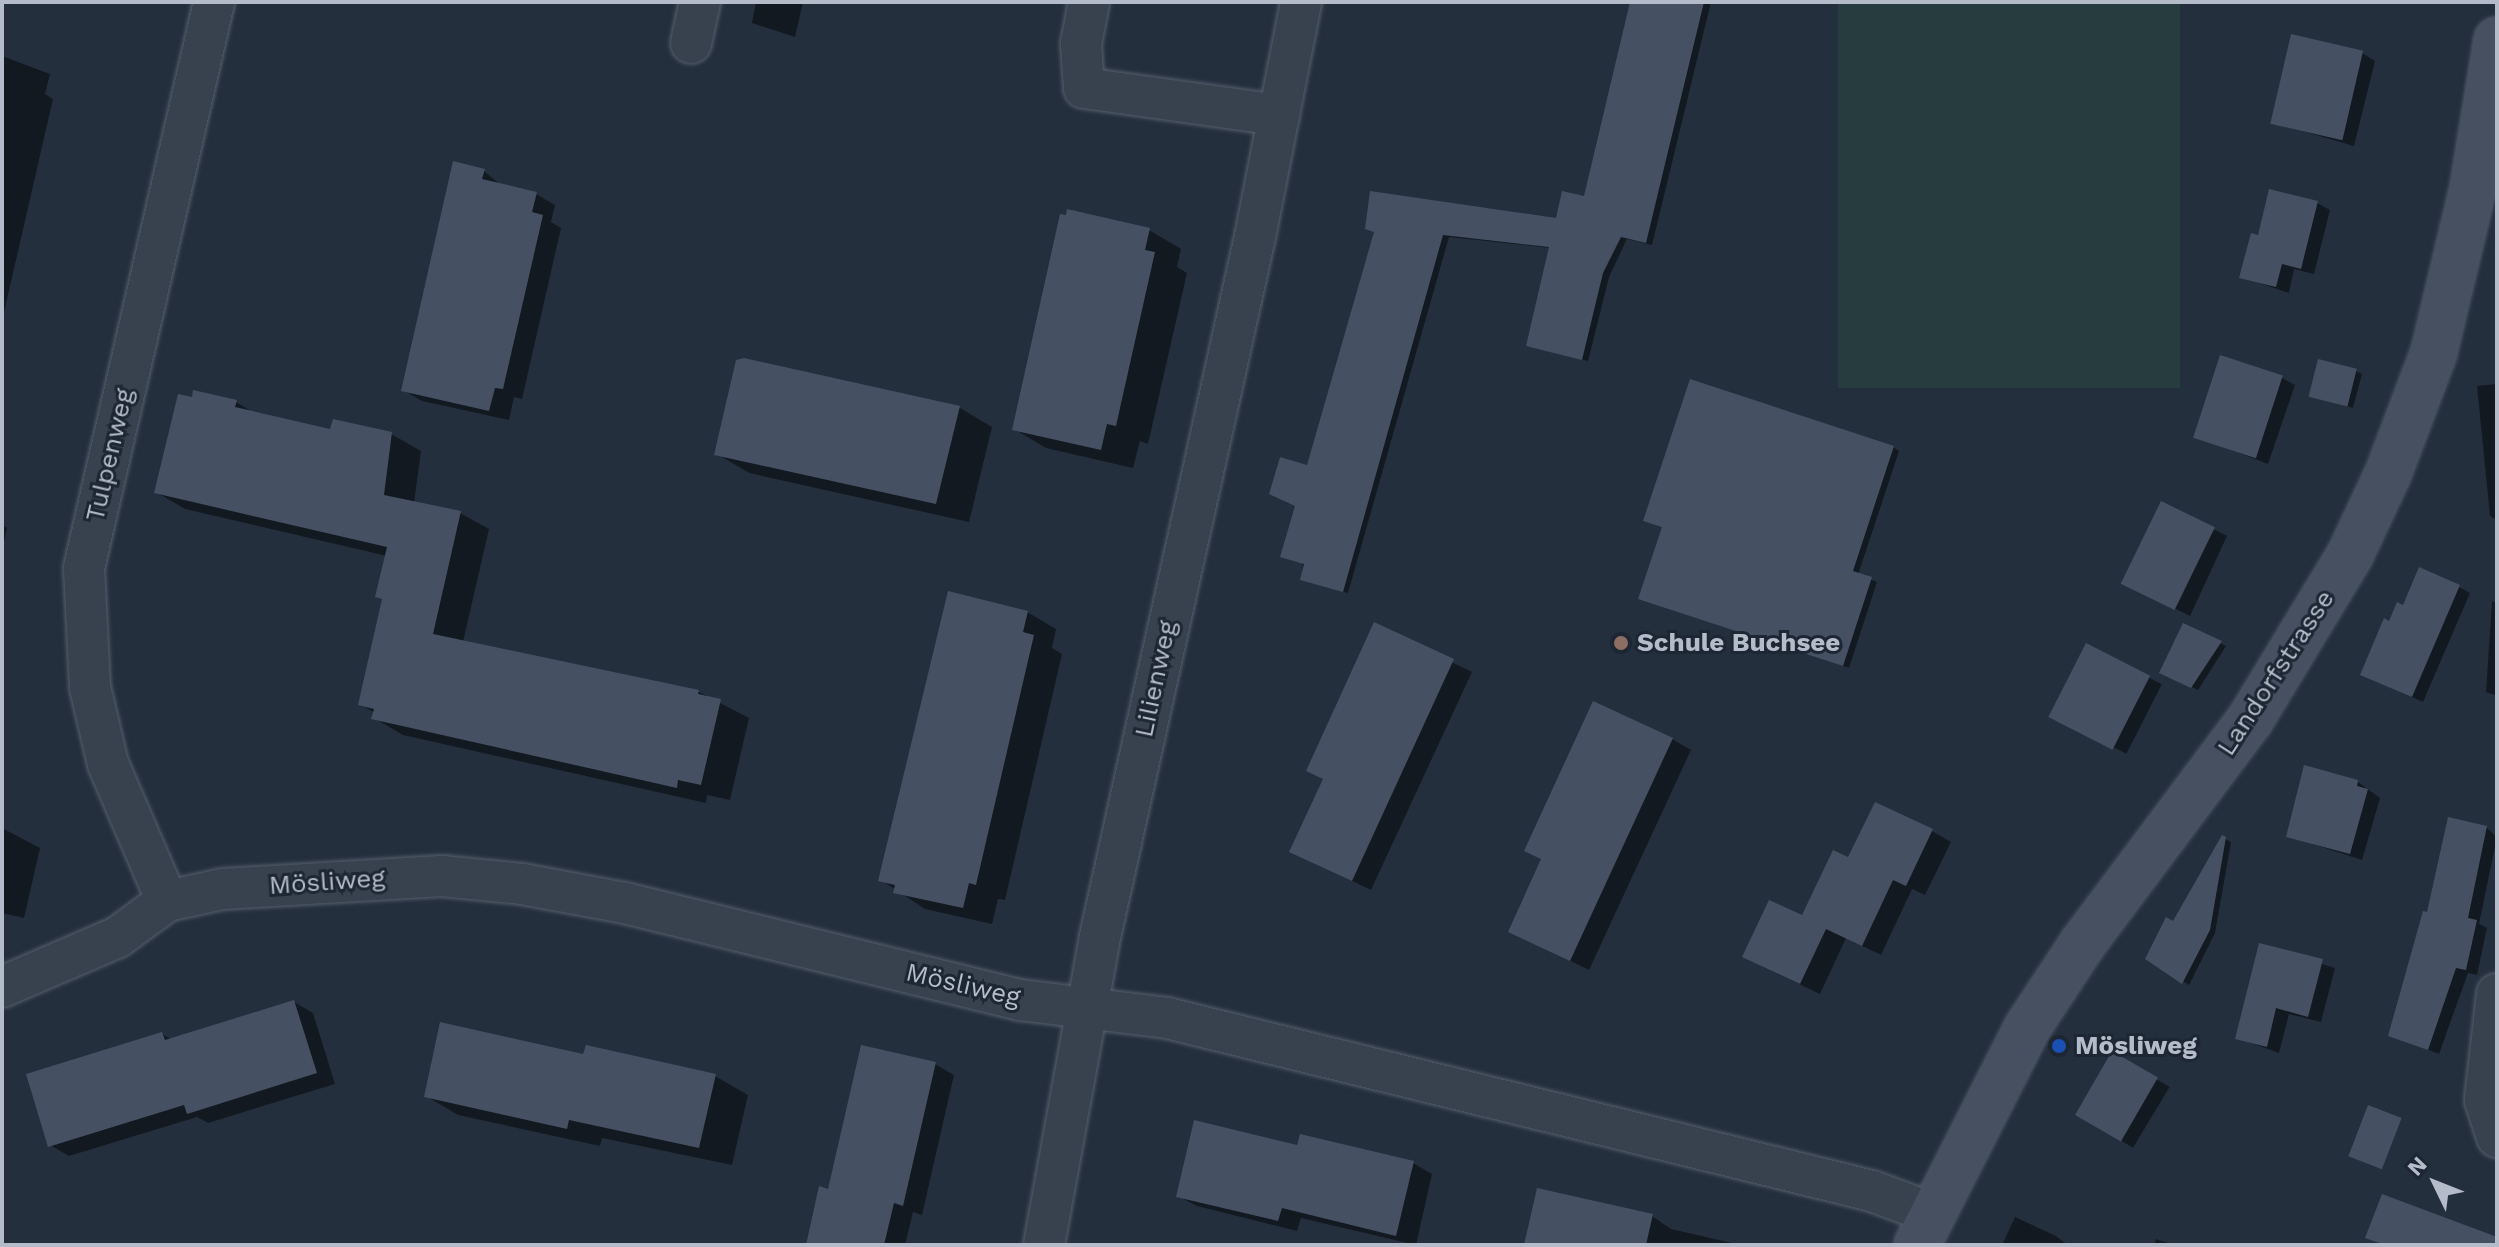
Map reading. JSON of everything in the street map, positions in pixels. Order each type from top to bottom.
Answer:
[{"type":"street","name":"Tulpenweg","points":[[167,901],[108,764],[90,687],[84,568],[214,2]]},
{"type":"street","points":[[691,43],[700,2]]},
{"type":"street","points":[[1089,2],[1081,44],[1084,88],[1279,115]]},
{"type":"street","name":"Lilienweg","points":[[1044,1245],[1087,1011],[1301,2]]},
{"type":"street","name":"Landorfstrasse","points":[[1924,1229],[2027,1028],[2083,943],[2250,720],[2350,555],[2388,474],[2434,352],[2473,188],[2497,40]]},
{"type":"street","name":"Mösliweg","points":[[2,987],[118,937],[167,901],[223,889],[442,876],[522,884],[625,903],[1021,1000],[1087,1011],[1167,1018],[1872,1191],[1924,1229]]},
{"type":"street","points":[[2497,994],[2485,1100],[2497,1137]]},
{"type":"green space","points":[[1838,2],[2180,2],[2180,388],[1838,388]]},
{"type":"building","points":[[1630,2],[1704,2],[1646,243],[1621,237],[1603,273],[1582,360],[1526,346],[1549,247],[1443,235],[1343,592],[1300,580],[1304,564],[1280,557],[1295,506],[1269,494],[1280,457],[1307,465],[1374,232],[1365,229],[1370,191],[1556,218],[1562,191],[1584,196]]},
{"type":"building","points":[[2291,34],[2363,51],[2342,140],[2270,124]]},
{"type":"building","points":[[453,161],[485,169],[482,179],[537,192],[532,212],[543,215],[503,389],[495,388],[489,411],[401,391]]},
{"type":"building","points":[[2269,189],[2318,201],[2301,269],[2282,264],[2276,287],[2239,278],[2251,233],[2258,235]]},
{"type":"building","points":[[1067,209],[1150,228],[1145,250],[1155,252],[1116,426],[1107,424],[1101,450],[1012,430],[1060,214],[1066,215]]},
{"type":"building","points":[[2220,355],[2283,375],[2256,458],[2193,438]]},
{"type":"building","points":[[744,358],[960,406],[936,504],[714,455],[736,360]]},
{"type":"building","points":[[2318,359],[2357,369],[2347,407],[2309,397]]},
{"type":"building","points":[[1690,379],[1894,446],[1853,571],[1872,577],[1843,666],[1638,599],[1662,527],[1643,521]]},
{"type":"building","points":[[193,390],[237,400],[235,407],[330,429],[333,419],[392,432],[384,495],[461,511],[433,634],[699,690],[698,694],[721,699],[701,785],[678,780],[677,788],[371,719],[374,709],[358,705],[382,599],[375,597],[387,547],[154,493],[178,394],[192,397]]},
{"type":"building","points":[[2161,501],[2215,527],[2175,610],[2121,584]]},
{"type":"building","points":[[2419,567],[2460,585],[2412,697],[2360,675],[2384,618],[2389,621],[2397,602],[2403,605]]},
{"type":"building","points":[[948,591],[1028,611],[1023,632],[1034,635],[976,885],[969,883],[963,908],[893,893],[895,885],[878,881]]},
{"type":"building","points":[[1374,622],[1454,659],[1352,881],[1289,852],[1323,779],[1306,771]]},
{"type":"building","points":[[2183,623],[2222,641],[2191,688],[2159,673]]},
{"type":"building","points":[[2086,643],[2150,676],[2112,750],[2048,717]]},
{"type":"building","points":[[1593,701],[1673,738],[1570,961],[1508,932],[1541,859],[1524,851]]},
{"type":"building","points":[[2304,765],[2358,780],[2357,786],[2368,789],[2350,854],[2286,837]]},
{"type":"building","points":[[1875,802],[1933,829],[1906,886],[1893,880],[1862,946],[1826,929],[1800,984],[1742,957],[1769,900],[1802,915],[1833,850],[1848,857]]},
{"type":"building","points":[[2448,817],[2487,826],[2468,918],[2477,920],[2466,970],[2456,968],[2428,1050],[2388,1036],[2423,911],[2427,912]]},
{"type":"building","points":[[2222,835],[2226,837],[2210,930],[2182,984],[2145,959],[2166,917],[2173,921]]},
{"type":"building","points":[[2259,943],[2323,959],[2308,1017],[2276,1008],[2267,1047],[2235,1039]]},
{"type":"building","points":[[294,1000],[317,1073],[187,1114],[184,1105],[48,1147],[26,1074],[162,1032],[165,1040]]},
{"type":"building","points":[[440,1022],[583,1054],[586,1045],[716,1074],[699,1148],[569,1120],[567,1129],[424,1097]]},
{"type":"building","points":[[861,1045],[936,1062],[903,1206],[894,1203],[884,1245],[806,1245],[819,1186],[828,1189]]},
{"type":"building","points":[[2112,1051],[2158,1078],[2121,1142],[2075,1115]]},
{"type":"building","points":[[2368,1105],[2402,1118],[2382,1169],[2348,1156]]},
{"type":"building","points":[[1194,1120],[1297,1145],[1300,1134],[1414,1161],[1396,1236],[1282,1208],[1278,1221],[1176,1197]]},
{"type":"building","points":[[1537,1188],[1653,1214],[1646,1245],[1524,1245]]},
{"type":"building","points":[[2382,1194],[2497,1237],[2497,1245],[2385,1245],[2365,1238]]},
{"type":"place","name":"Schule Buchsee","points":[[1621,643]]},
{"type":"place","name":"Mösliweg","points":[[2059,1046]]}]
